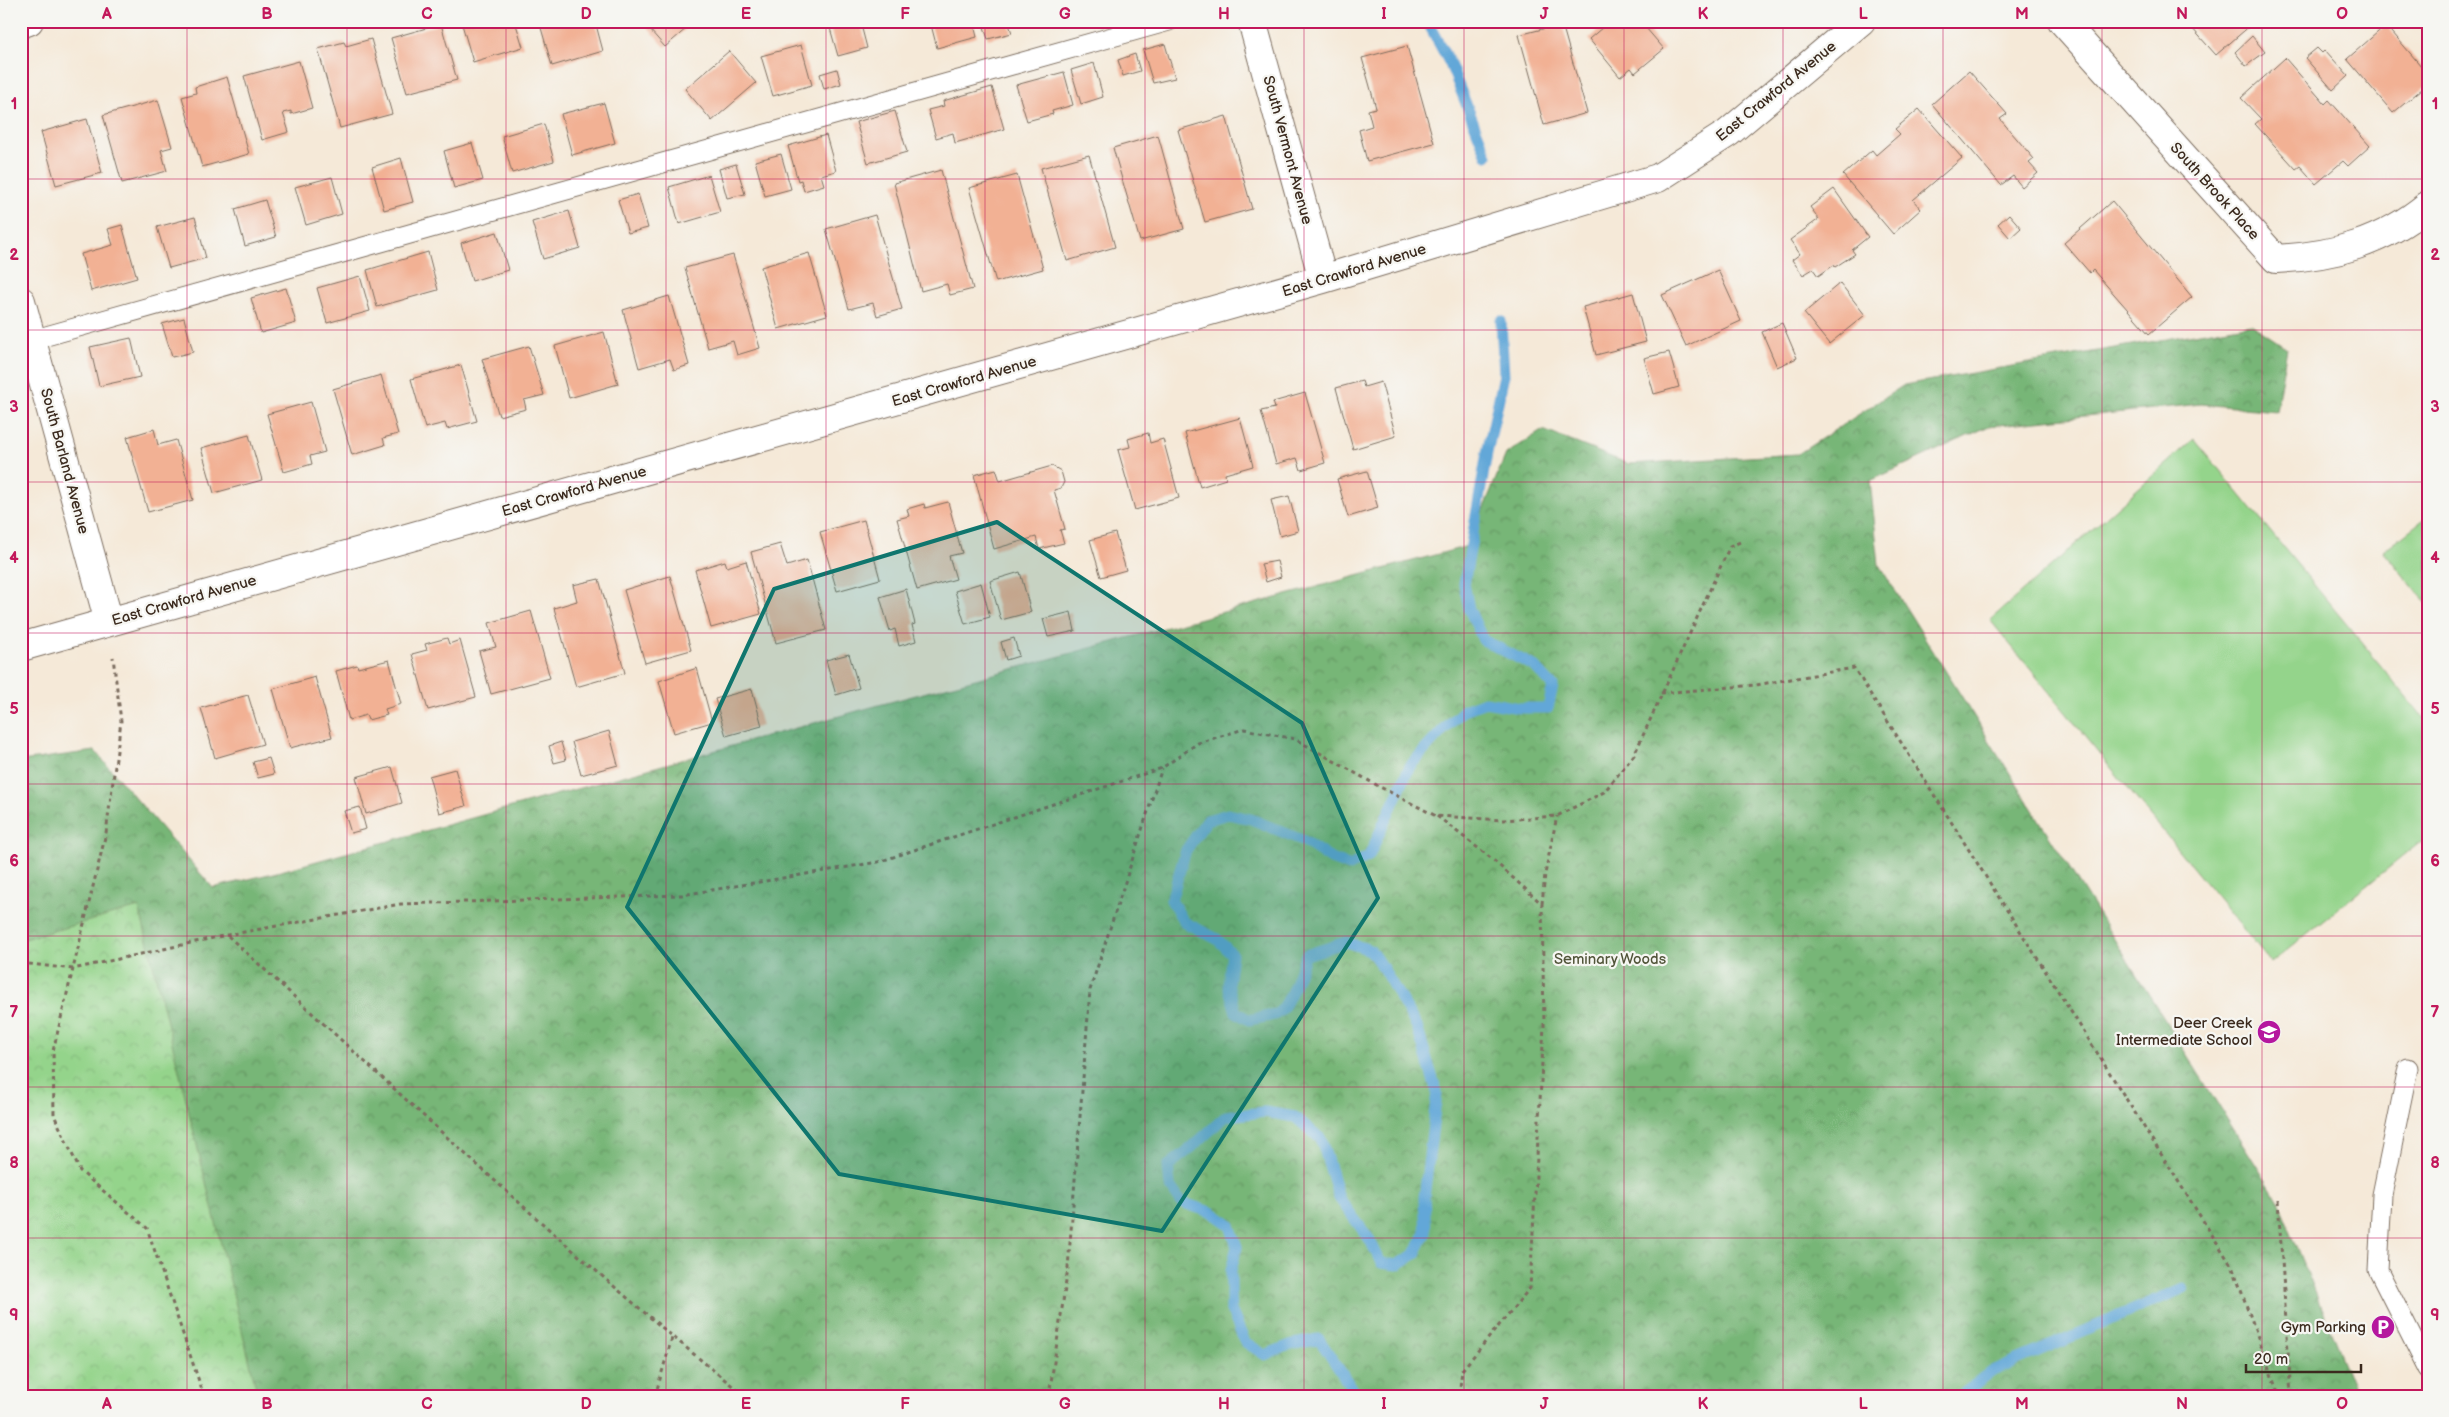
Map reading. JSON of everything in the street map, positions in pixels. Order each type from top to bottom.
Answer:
[{"type":"street","points":[[21,24],[29,21]]},
{"type":"street","name":"South Vermont Avenue","points":[[1252,21],[1323,280]]},
{"type":"street","name":"East Crawford Avenue","points":[[21,647],[1323,280],[1658,178],[1728,133],[1861,21]]},
{"type":"street","name":"South Brook Place","points":[[2062,21],[2276,259],[2314,257],[2381,237],[2406,223],[2428,205]]},
{"type":"street","name":"South Barland Avenue","points":[[21,301],[109,622]]},
{"type":"lane","points":[[32,340],[1169,21]]},
{"type":"lane","points":[[2408,1068],[2382,1195],[2378,1270],[2428,1370]]},
{"type":"path","points":[[1436,816],[1504,820],[1558,816],[1604,792],[1634,755],[1661,692],[1730,546],[1743,541]]},
{"type":"path","points":[[109,622],[121,721],[106,833],[53,1051],[54,1115],[80,1171],[147,1228],[204,1396]]},
{"type":"path","points":[[1661,692],[1756,685],[1854,668],[2234,1268],[2279,1396]]},
{"type":"path","points":[[21,963],[73,969],[227,936],[401,904],[682,894],[878,862],[1162,768],[1198,742],[1244,729],[1295,739],[1436,816],[1492,859],[1542,904]]},
{"type":"path","points":[[1049,1396],[1068,1268],[1090,990],[1162,768]]},
{"type":"path","points":[[1459,1396],[1462,1370],[1530,1288],[1544,1025],[1542,904],[1545,874],[1558,816]]},
{"type":"path","points":[[227,936],[514,1198],[672,1338],[744,1396]]},
{"type":"path","points":[[2278,1200],[2291,1396]]},
{"type":"path","points":[[655,1396],[672,1338]]},
{"type":"highlighted area","points":[[997,522],[1302,723],[1378,898],[1162,1231],[839,1174],[627,907],[774,589]]},
{"type":"green space","name":"Seminary Woods","points":[[2251,324],[2287,348],[2276,411],[2201,404],[1989,426],[1870,481],[1879,565],[2278,1200],[2357,1396],[21,1396],[21,761],[95,751],[213,888],[1468,546],[1506,454],[1543,430],[1629,464],[1798,454],[1904,385]]},
{"type":"green space","points":[[2194,439],[2428,723],[2428,836],[2271,963],[1990,620]]},
{"type":"green space","points":[[2428,516],[2428,605],[2383,551]]},
{"type":"green space","points":[[139,907],[258,1396],[21,1396],[21,940]]},
{"type":"building","points":[[461,21],[515,21],[523,47],[473,62]]},
{"type":"building","points":[[539,21],[595,21],[603,51],[552,66]]},
{"type":"building","points":[[642,21],[695,21],[665,47]]},
{"type":"building","points":[[828,21],[860,21],[867,48],[838,56]]},
{"type":"building","points":[[930,21],[973,21],[977,37],[937,48]]},
{"type":"building","points":[[982,21],[1008,21],[1012,33],[988,39]]},
{"type":"building","points":[[1610,21],[1640,21],[1664,49],[1635,73],[1631,68],[1620,77],[1589,39]]},
{"type":"building","points":[[1690,21],[1705,21],[1696,28]]},
{"type":"building","points":[[2197,21],[2249,21],[2252,24],[2216,55],[2191,27]]},
{"type":"building","points":[[441,24],[457,80],[407,93],[391,38]]},
{"type":"building","points":[[1562,24],[1587,113],[1544,125],[1519,35]]},
{"type":"building","points":[[2386,25],[2428,74],[2428,84],[2393,113],[2347,59]]},
{"type":"building","points":[[2252,36],[2265,52],[2246,66],[2235,52]]},
{"type":"building","points":[[371,39],[392,114],[340,128],[318,49],[344,42],[346,46]]},
{"type":"building","points":[[1165,44],[1175,78],[1153,83],[1143,50]]},
{"type":"building","points":[[801,45],[812,85],[773,96],[761,56]]},
{"type":"building","points":[[1407,46],[1434,143],[1367,161],[1359,130],[1372,126],[1368,110],[1376,108],[1362,58]]},
{"type":"building","points":[[2317,48],[2322,53],[2325,50],[2348,76],[2333,90],[2305,58]]},
{"type":"building","points":[[729,51],[756,83],[712,121],[685,89]]},
{"type":"building","points":[[1135,54],[1140,71],[1123,76],[1118,60]]},
{"type":"building","points":[[2285,58],[2325,104],[2329,100],[2370,146],[2348,166],[2343,161],[2316,184],[2300,166],[2296,169],[2255,124],[2261,119],[2241,98]]},
{"type":"building","points":[[299,61],[312,108],[291,114],[291,111],[283,113],[289,132],[262,140],[244,76]]},
{"type":"building","points":[[1094,63],[1103,97],[1081,104],[1071,70]]},
{"type":"building","points":[[837,69],[841,84],[824,89],[820,74]]},
{"type":"building","points":[[1969,71],[2007,114],[2000,119],[2034,159],[2029,163],[2038,173],[2022,187],[2013,176],[2001,185],[1932,104]]},
{"type":"building","points":[[1064,72],[1073,105],[1052,111],[1053,114],[1027,121],[1016,85]]},
{"type":"building","points":[[227,77],[249,154],[202,167],[182,97],[196,93],[195,87]]},
{"type":"building","points":[[992,87],[1004,129],[955,143],[953,133],[936,138],[928,110],[944,106],[943,101]]},
{"type":"building","points":[[158,100],[172,147],[161,150],[167,171],[122,183],[103,115]]},
{"type":"building","points":[[604,103],[615,143],[572,155],[561,114]]},
{"type":"building","points":[[1919,109],[1962,158],[1913,200],[1921,209],[1893,234],[1843,175],[1872,150],[1876,155],[1900,134],[1895,129]]},
{"type":"building","points":[[895,111],[907,152],[868,163],[856,122]]},
{"type":"building","points":[[1226,116],[1252,209],[1205,222],[1178,130]]},
{"type":"building","points":[[87,119],[102,173],[56,185],[41,132]]},
{"type":"building","points":[[544,124],[554,161],[512,173],[502,136]]},
{"type":"building","points":[[826,135],[836,171],[821,175],[824,185],[804,191],[801,180],[798,181],[788,146]]},
{"type":"building","points":[[1158,135],[1184,229],[1140,241],[1113,148]]},
{"type":"building","points":[[472,143],[483,180],[454,188],[444,151]]},
{"type":"building","points":[[781,154],[791,189],[765,196],[755,161]]},
{"type":"building","points":[[1089,155],[1115,247],[1067,261],[1041,168]]},
{"type":"building","points":[[401,158],[413,202],[384,210],[372,167]]},
{"type":"building","points":[[736,164],[745,194],[727,198],[719,169]]},
{"type":"building","points":[[941,170],[973,289],[950,295],[947,284],[921,291],[894,183]]},
{"type":"building","points":[[709,175],[720,212],[679,224],[669,187]]},
{"type":"building","points":[[1017,175],[1043,269],[996,282],[969,188]]},
{"type":"building","points":[[332,177],[342,214],[306,225],[295,187]]},
{"type":"building","points":[[1834,189],[1868,237],[1852,250],[1855,254],[1835,267],[1834,265],[1818,276],[1813,269],[1803,275],[1792,260],[1800,254],[1790,240],[1819,219],[1810,207]]},
{"type":"building","points":[[638,194],[648,228],[628,233],[618,200]]},
{"type":"building","points":[[265,200],[276,237],[245,246],[235,209]]},
{"type":"building","points":[[2112,201],[2192,297],[2149,334],[2093,270],[2090,273],[2064,243]]},
{"type":"building","points":[[569,211],[580,248],[543,259],[532,222]]},
{"type":"building","points":[[2009,214],[2021,228],[2010,238],[1998,224]]},
{"type":"building","points":[[875,215],[902,309],[877,316],[873,303],[849,309],[826,229]]},
{"type":"building","points":[[195,217],[206,258],[169,268],[157,227]]},
{"type":"building","points":[[122,225],[137,278],[91,291],[81,254],[113,245],[108,229]]},
{"type":"building","points":[[497,232],[508,270],[472,281],[461,243]]},
{"type":"building","points":[[428,252],[438,290],[377,307],[367,270]]},
{"type":"building","points":[[809,253],[827,315],[778,329],[761,267]]},
{"type":"building","points":[[733,255],[760,348],[737,355],[733,341],[708,348],[685,268]]},
{"type":"building","points":[[1718,270],[1741,321],[1686,346],[1662,295]]},
{"type":"building","points":[[360,276],[370,311],[327,323],[317,288]]},
{"type":"building","points":[[1840,283],[1865,315],[1829,344],[1804,313]]},
{"type":"building","points":[[286,288],[296,323],[261,333],[251,298]]},
{"type":"building","points":[[1633,293],[1646,342],[1596,355],[1583,307]]},
{"type":"building","points":[[669,296],[689,365],[674,370],[670,359],[639,368],[623,310]]},
{"type":"building","points":[[184,318],[193,352],[172,357],[162,324]]},
{"type":"building","points":[[1782,323],[1797,358],[1777,367],[1762,332]]},
{"type":"building","points":[[604,332],[618,384],[569,398],[555,346]]},
{"type":"building","points":[[131,338],[140,377],[99,386],[90,347]]},
{"type":"building","points":[[529,346],[544,395],[524,400],[526,409],[499,416],[482,359]]},
{"type":"building","points":[[1669,352],[1679,387],[1654,394],[1644,358]]},
{"type":"building","points":[[461,365],[477,421],[447,429],[445,423],[425,428],[411,379]]},
{"type":"building","points":[[381,375],[398,434],[383,438],[385,445],[352,455],[333,389]]},
{"type":"building","points":[[1362,381],[1364,387],[1381,382],[1396,436],[1353,449],[1336,388]]},
{"type":"building","points":[[1305,393],[1325,463],[1301,470],[1297,458],[1276,464],[1261,411],[1275,408],[1273,402]]},
{"type":"building","points":[[311,402],[325,452],[310,456],[312,464],[284,472],[267,414]]},
{"type":"building","points":[[1240,418],[1253,466],[1225,474],[1226,479],[1200,487],[1185,433]]},
{"type":"building","points":[[154,429],[158,445],[176,440],[193,500],[148,512],[127,437]]},
{"type":"building","points":[[1148,433],[1150,443],[1163,439],[1179,498],[1135,510],[1118,450],[1130,447],[1128,439]]},
{"type":"building","points":[[249,435],[262,480],[214,493],[201,448]]},
{"type":"building","points":[[1052,466],[1061,471],[1064,482],[1061,488],[1054,490],[1065,529],[1060,530],[1064,543],[1039,549],[1036,537],[994,549],[974,475],[996,469],[1000,481]]},
{"type":"building","points":[[1367,471],[1378,508],[1348,517],[1337,479]]},
{"type":"building","points":[[1289,496],[1298,531],[1280,536],[1271,500]]},
{"type":"building","points":[[948,502],[962,553],[949,556],[956,579],[917,590],[897,519],[909,516],[907,509],[924,504],[925,508]]},
{"type":"building","points":[[864,520],[880,579],[837,591],[820,532]]},
{"type":"building","points":[[1115,533],[1126,570],[1101,577],[1090,540]]},
{"type":"building","points":[[780,544],[787,566],[807,560],[826,630],[776,643],[751,552]]},
{"type":"building","points":[[725,561],[727,567],[746,561],[761,614],[711,628],[695,570]]},
{"type":"building","points":[[1277,561],[1281,577],[1266,582],[1261,564]]},
{"type":"building","points":[[1020,572],[1031,612],[1001,620],[990,581]]},
{"type":"building","points":[[670,576],[691,650],[645,663],[624,590]]},
{"type":"building","points":[[599,579],[625,673],[576,687],[554,608],[577,601],[573,585]]},
{"type":"building","points":[[981,583],[990,617],[965,624],[955,591]]},
{"type":"building","points":[[906,589],[915,624],[912,625],[916,641],[899,646],[895,629],[890,631],[880,597]]},
{"type":"building","points":[[531,611],[550,678],[491,694],[479,651],[496,647],[489,623]]},
{"type":"building","points":[[1071,612],[1075,631],[1048,637],[1043,619]]},
{"type":"building","points":[[447,638],[449,644],[460,640],[476,697],[428,710],[412,654],[427,650],[425,644]]},
{"type":"building","points":[[1014,638],[1019,656],[1006,660],[1001,642]]},
{"type":"building","points":[[849,654],[859,688],[836,695],[826,660]]},
{"type":"building","points":[[389,660],[401,704],[385,709],[387,715],[368,720],[366,715],[349,720],[336,671],[357,665],[358,668]]},
{"type":"building","points":[[697,668],[712,722],[674,733],[659,681]]},
{"type":"building","points":[[315,677],[332,737],[290,748],[273,689]]},
{"type":"building","points":[[752,689],[762,726],[726,736],[715,699]]},
{"type":"building","points":[[248,695],[263,744],[215,758],[201,708]]},
{"type":"building","points":[[609,731],[618,765],[581,775],[572,742]]},
{"type":"building","points":[[561,742],[566,760],[554,763],[549,746]]},
{"type":"building","points":[[269,758],[274,774],[258,778],[253,762]]},
{"type":"building","points":[[392,767],[402,803],[366,814],[356,777]]},
{"type":"building","points":[[455,769],[466,806],[439,813],[429,776]]},
{"type":"building","points":[[360,807],[366,829],[351,833],[344,811]]},
{"type":"waterway","points":[[1427,21],[1450,64],[1487,156]]},
{"type":"waterway","points":[[1357,1396],[1319,1339],[1290,1345],[1265,1355],[1245,1342],[1231,1310],[1231,1270],[1237,1247],[1230,1225],[1213,1213],[1181,1202],[1170,1186],[1168,1166],[1226,1116],[1265,1112],[1295,1117],[1321,1139],[1339,1198],[1370,1240],[1381,1263],[1397,1265],[1415,1254],[1426,1232],[1424,1198],[1437,1092],[1417,1027],[1383,968],[1370,950],[1346,942],[1306,955],[1289,997],[1281,1010],[1273,1015],[1249,1020],[1236,1012],[1228,985],[1232,954],[1217,939],[1184,922],[1171,900],[1186,850],[1207,820],[1228,814],[1251,819],[1304,841],[1331,859],[1350,866],[1369,856],[1410,766],[1464,710],[1485,702],[1520,708],[1548,708],[1553,686],[1534,666],[1483,640],[1469,609],[1464,584],[1487,453],[1504,375],[1501,321]]},
{"type":"waterway","points":[[1960,1396],[1994,1370],[2184,1288]]},
{"type":"place","name":"Deer Creek Intermediate School","points":[[2269,1032]]},
{"type":"place","name":"Gym Parking","points":[[2383,1327]]}]
